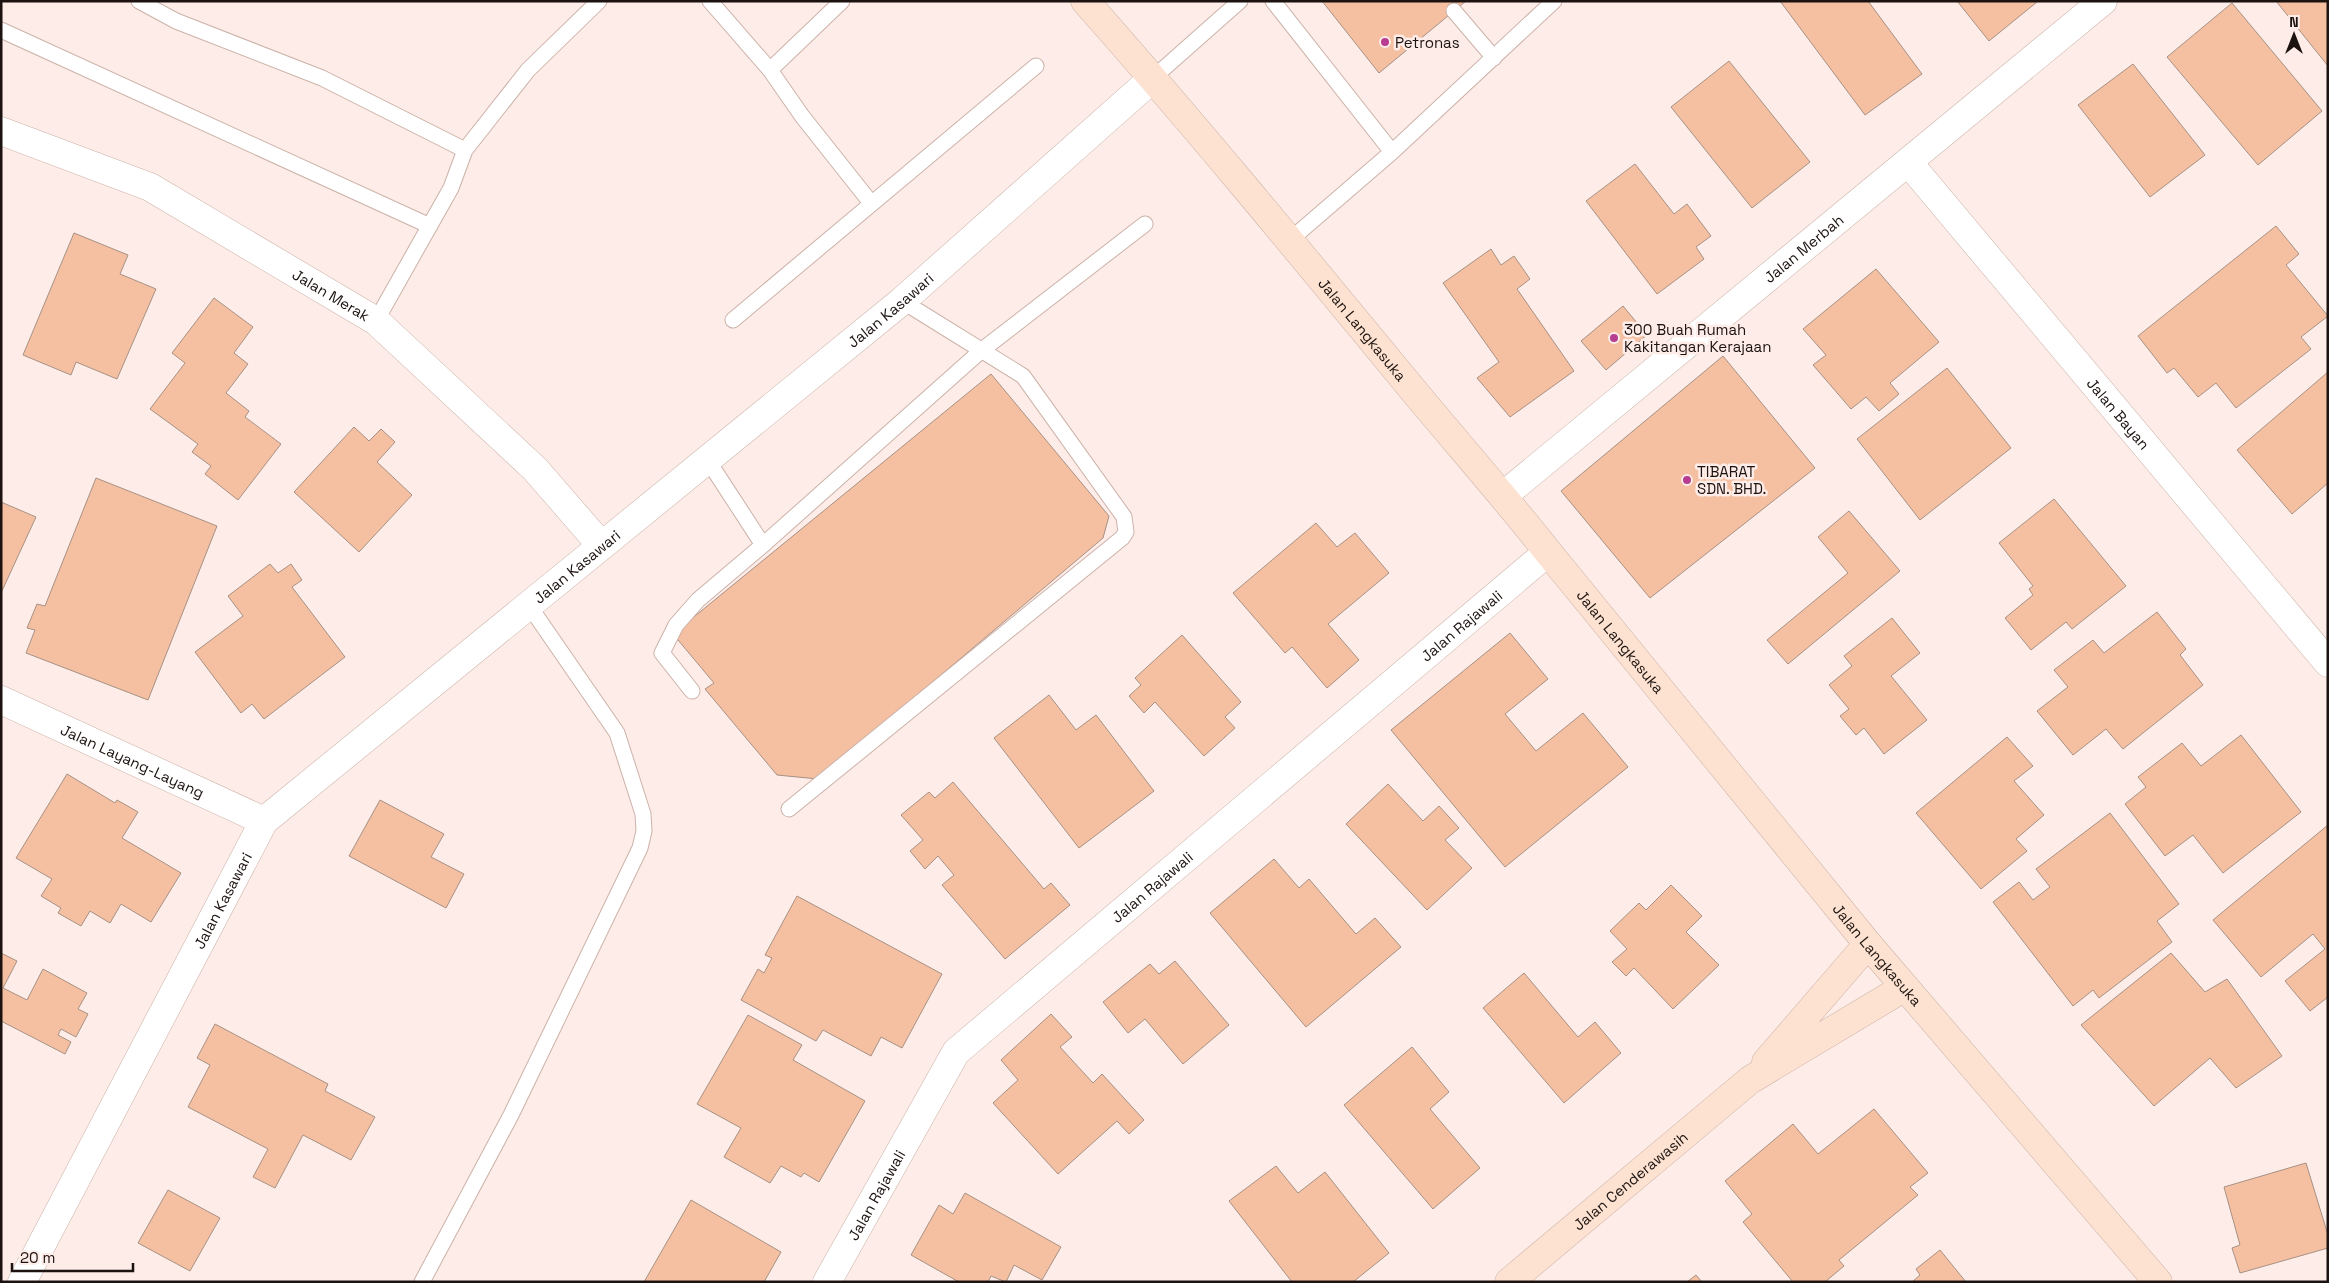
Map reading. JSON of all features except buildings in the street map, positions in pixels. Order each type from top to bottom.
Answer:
[{"type":"main road","name":"Jalan Langkasuka","points":[[1085,1],[1153,78],[1290,240],[1418,396],[1504,495],[1548,552],[1868,944],[2158,1282]]},
{"type":"main road","name":"Jalan Cenderawasih","points":[[1750,1080],[1868,944]]},
{"type":"main road","name":"Jalan Cenderawasih","points":[[1509,1282],[1750,1080],[1905,987]]},
{"type":"street","name":"Jalan Merbah","points":[[1504,495],[2103,1]]},
{"type":"street","name":"Jalan Kasawari","points":[[22,1282],[264,821],[600,545],[902,301],[1153,78]]},
{"type":"street","name":"Jalan Merak","points":[[1,131],[150,187],[376,321],[535,469],[600,545]]},
{"type":"street","name":"Jalan Bayan","points":[[1908,162],[2328,664]]},
{"type":"street","name":"Jalan Rajawali","points":[[827,1282],[956,1052],[1548,552]]},
{"type":"street","name":"Jalan Layang-Layang","points":[[1,700],[264,821]]},
{"type":"lane","points":[[138,1],[176,20],[322,78],[465,150]]},
{"type":"lane","points":[[376,321],[403,270],[451,188],[465,150],[528,70],[599,1]]},
{"type":"lane","points":[[710,1],[770,70],[802,116],[871,203]]},
{"type":"lane","points":[[770,70],[842,1]]},
{"type":"lane","name":"Jalan Kasawari","points":[[1153,78],[1240,1]]},
{"type":"lane","points":[[1273,1],[1392,152]]},
{"type":"lane","points":[[1290,240],[1392,152],[1554,1]]},
{"type":"lane","points":[[1454,11],[1494,58]]},
{"type":"lane","points":[[1,30],[430,226]]},
{"type":"lane","points":[[732,320],[1036,66]]},
{"type":"lane","points":[[692,691],[662,653],[676,625],[698,600],[763,545],[982,350],[1145,224]]},
{"type":"lane","points":[[789,809],[1122,538],[1126,532],[1124,517],[1023,376],[902,301]]},
{"type":"lane","points":[[707,459],[763,545]]},
{"type":"lane","name":"Jalan Kasawari","points":[[422,1282],[519,1097],[640,848],[644,831],[643,814],[617,733],[528,604]]},
{"type":"place","name":"Petronas","points":[[1385,42]]},
{"type":"place","name":"300 Buah Rumah Kakitangan Kerajaan","points":[[1614,338]]},
{"type":"place","name":"TIBARAT SDN. BHD.","points":[[1687,480]]}]
